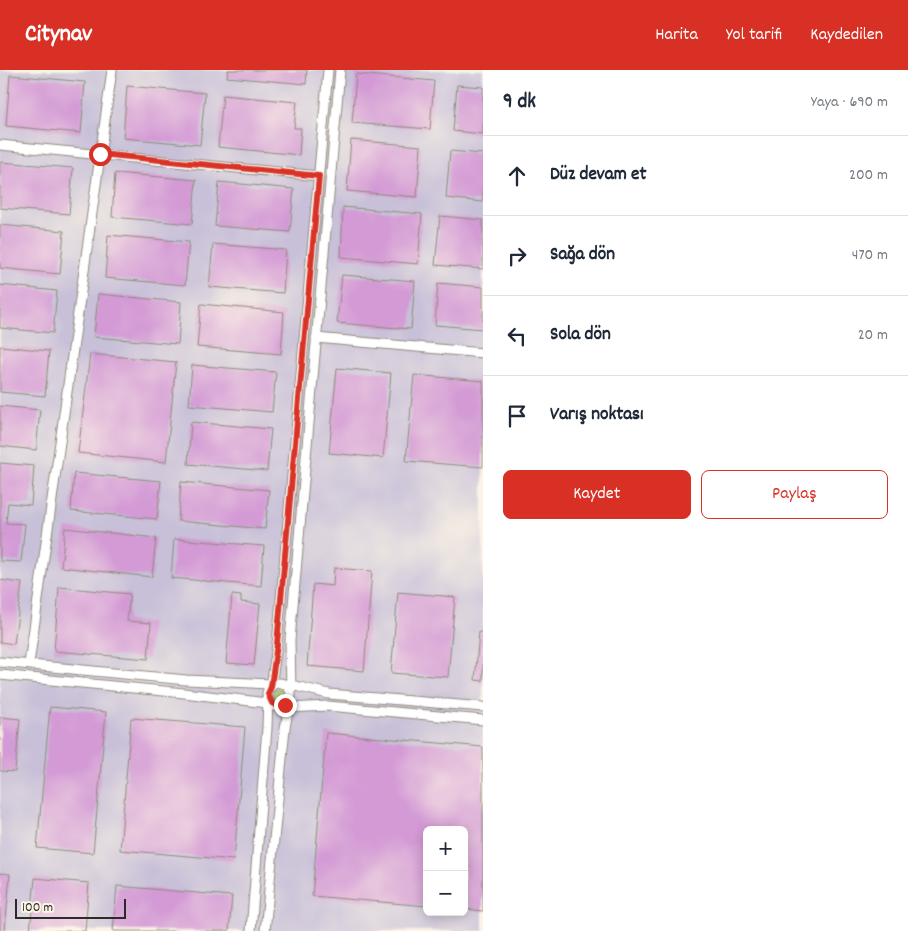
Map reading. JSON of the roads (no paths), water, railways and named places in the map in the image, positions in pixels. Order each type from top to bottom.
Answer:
[{"type":"street","points":[[29,664],[112,70]]},
{"type":"street","points":[[251,931],[268,700],[277,644],[328,70]]},
{"type":"street","points":[[265,931],[285,728],[290,696],[290,640],[340,70]]},
{"type":"street","points":[[0,145],[319,176]]},
{"type":"street","points":[[316,338],[483,354]]},
{"type":"street","points":[[0,662],[186,680],[271,685],[280,683],[287,686],[290,696],[285,705],[278,706],[268,700],[0,675]]},
{"type":"street","points":[[290,696],[329,694],[483,707]]},
{"type":"street","points":[[290,696],[328,706],[483,720]]}]
